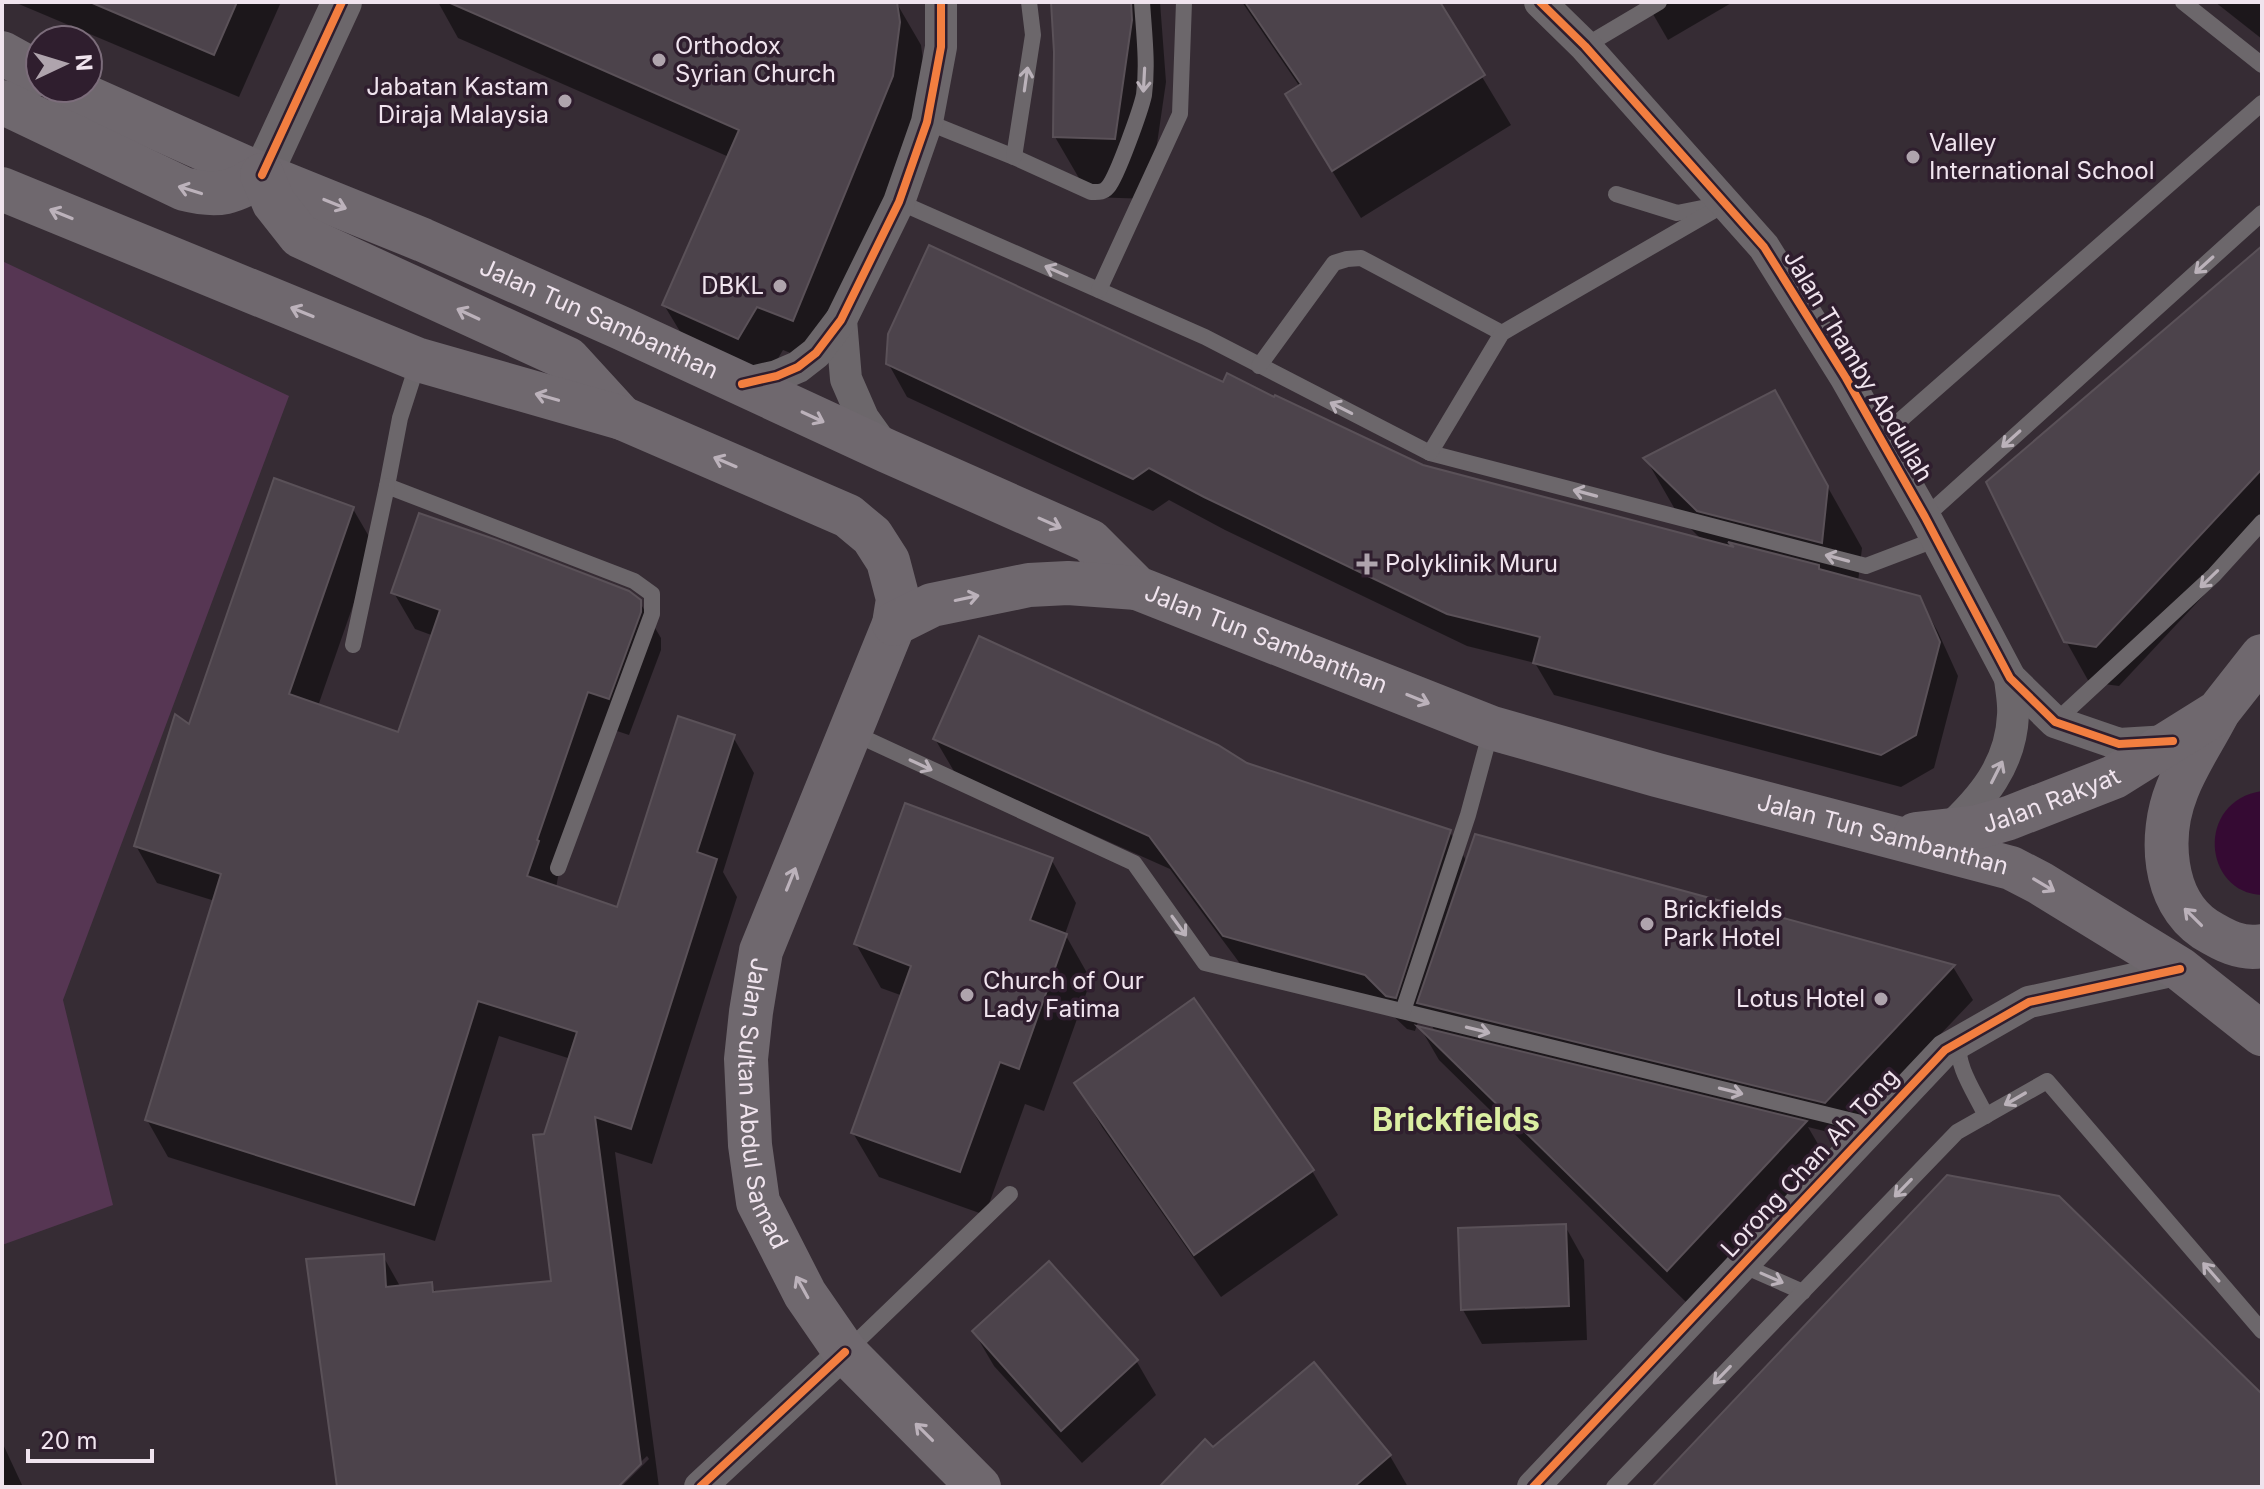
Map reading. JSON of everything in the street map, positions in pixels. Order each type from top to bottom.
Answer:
[{"type":"main road","points":[[2,53],[24,65]]},
{"type":"main road","points":[[2,102],[184,189],[208,195],[236,190],[262,175],[274,203],[300,236],[568,359],[622,418]]},
{"type":"main road","name":"Jalan Tun Sambanthan","points":[[103,104],[262,175],[423,240],[1090,541],[1137,588],[1492,728],[1890,838],[2011,868],[2180,969],[2262,1034]]},
{"type":"main road","points":[[2,189],[419,360],[622,418],[848,516],[872,536],[888,561],[898,599],[894,624]]},
{"type":"main road","points":[[894,624],[932,605],[1029,585],[1068,583],[1137,588]]},
{"type":"main road","name":"Jalan Sultan Abdul Samad","points":[[894,624],[761,951],[746,1059],[750,1145],[758,1202],[805,1294],[845,1352],[979,1487]]},
{"type":"main road","name":"Jalan Rakyat","points":[[1890,838],[1978,827],[2114,777],[2218,712],[2262,656]]},
{"type":"main road","points":[[2218,712],[2177,790],[2170,814],[2167,844],[2169,873],[2179,903],[2198,924],[2224,941],[2262,946]]},
{"type":"street","points":[[262,175],[342,2]]},
{"type":"street","points":[[742,384],[777,376],[798,367],[816,353],[841,320],[899,202],[927,122],[941,47],[941,2]]},
{"type":"street","name":"Jalan Thamby Abdullah","points":[[1540,2],[1585,46],[1764,247],[1846,378],[1931,528],[2010,678],[2055,722],[2119,744],[2173,741]]},
{"type":"street","points":[[841,320],[846,379],[863,418],[887,451]]},
{"type":"street","name":"Jalan Thamby Abdullah","points":[[1947,831],[1981,798],[2001,768],[2013,716],[2010,678]]},
{"type":"street","name":"Lorong Chan Ah Tong","points":[[1533,1487],[1945,1050],[2029,1002],[2180,969]]},
{"type":"street","points":[[700,1487],[845,1352]]},
{"type":"lane","points":[[1014,157],[1033,35],[1029,2]]},
{"type":"lane","points":[[927,122],[1091,192],[1102,192],[1109,186],[1124,154],[1143,97],[1146,51],[1142,2]]},
{"type":"lane","points":[[1099,290],[1180,114],[1184,2]]},
{"type":"lane","points":[[1585,46],[1659,2]]},
{"type":"lane","points":[[2183,2],[2262,65]]},
{"type":"lane","points":[[1880,438],[2262,103]]},
{"type":"lane","points":[[1616,194],[1677,213],[1725,204]]},
{"type":"lane","points":[[899,202],[1205,337],[1430,453],[1866,566],[1931,528],[2262,213]]},
{"type":"lane","points":[[1430,453],[1502,333],[1725,204]]},
{"type":"lane","points":[[1259,366],[1334,263],[1347,259],[1361,258],[1502,333]]},
{"type":"lane","points":[[353,645],[400,418],[419,360]]},
{"type":"lane","points":[[387,486],[634,581],[652,594],[652,614],[558,868]]},
{"type":"lane","points":[[2055,722],[2214,575],[2262,522]]},
{"type":"lane","points":[[1403,1011],[1468,815],[1492,728]]},
{"type":"lane","points":[[851,732],[1134,863],[1205,963],[1873,1126]]},
{"type":"lane","points":[[1959,1041],[1957,1052],[1986,1116]]},
{"type":"lane","points":[[1614,1487],[1957,1132],[2047,1081],[2262,1331]]},
{"type":"lane","points":[[845,1352],[1010,1194]]},
{"type":"lane","points":[[1742,1265],[1803,1292]]},
{"type":"shaded area","points":[[2,261],[289,396],[63,1000],[113,1205],[2,1245]]},
{"type":"shaded area","points":[[2262,791],[2262,895],[2242,890],[2228,879],[2218,864],[2215,846],[2217,828],[2225,811],[2240,798]]},
{"type":"building","points":[[90,2],[237,2],[214,55]]},
{"type":"building","points":[[448,2],[897,2],[900,22],[893,76],[793,321],[757,307],[738,339],[662,305],[739,130]]},
{"type":"building","points":[[1051,2],[1131,2],[1132,20],[1115,139],[1053,137]]},
{"type":"building","points":[[1245,2],[1440,2],[1485,75],[1332,171],[1285,94],[1301,84]]},
{"type":"building","points":[[929,245],[1223,382],[1227,373],[1423,465],[1734,547],[1728,542],[1819,565],[1819,569],[1920,596],[1940,642],[1916,735],[1881,755],[1533,663],[1540,637],[1447,614],[1149,468],[1133,479],[886,364],[888,334]]},
{"type":"building","points":[[2262,246],[2262,469],[2096,647],[2064,642],[1986,482]]},
{"type":"building","points":[[1775,390],[1828,486],[1822,543],[1697,511],[1643,458]]},
{"type":"building","points":[[274,478],[354,507],[289,694],[398,732],[440,610],[391,593],[419,513],[629,591],[641,600],[641,612],[609,699],[588,692],[527,876],[617,907],[678,716],[735,735],[697,852],[717,859],[631,1129],[595,1117],[641,1464],[618,1487],[337,1487],[306,1259],[384,1254],[386,1287],[432,1282],[433,1292],[551,1281],[533,1135],[544,1134],[577,1032],[478,1001],[414,1205],[145,1120],[221,874],[134,846],[175,714],[189,724]]},
{"type":"building","points":[[979,636],[1218,745],[1247,763],[1451,830],[1396,998],[1386,996],[1365,975],[1223,936],[1149,836],[933,739]]},
{"type":"building","points":[[905,803],[1053,858],[1030,920],[1067,934],[1019,1069],[1000,1062],[960,1172],[851,1133],[911,966],[854,944]]},
{"type":"building","points":[[1475,834],[1955,965],[1825,1103],[1417,1003]]},
{"type":"building","points":[[1194,998],[1314,1170],[1194,1255],[1074,1083]]},
{"type":"building","points":[[1417,1026],[1807,1121],[1667,1271]]},
{"type":"building","points":[[1947,1175],[2059,1196],[2262,1394],[2262,1487],[1652,1487]]},
{"type":"building","points":[[1566,1224],[1569,1306],[1461,1310],[1458,1228]]},
{"type":"building","points":[[1049,1261],[1138,1360],[1061,1431],[972,1331]]},
{"type":"building","points":[[1314,1362],[1391,1455],[1354,1487],[1159,1487],[1205,1439],[1213,1447]]},
{"type":"cycle path","points":[[262,175],[342,2]]},
{"type":"cycle path","points":[[742,384],[777,376],[798,367],[816,353],[841,320],[899,202],[927,122],[941,47],[941,2]]},
{"type":"cycle path","points":[[1540,2],[1585,46],[1764,247],[1846,378],[1925,517],[2010,678],[2055,722],[2119,744],[2173,741]]},
{"type":"cycle path","points":[[1533,1487],[1945,1050],[2029,1002],[2180,969]]},
{"type":"cycle path","points":[[700,1487],[845,1352]]},
{"type":"place","name":"Orthodox Syrian Church","points":[[659,60]]},
{"type":"place","name":"Jabatan Kastam Diraja Malaysia","points":[[565,101]]},
{"type":"place","name":"Valley International School","points":[[1913,157]]},
{"type":"place","name":"DBKL","points":[[780,286]]},
{"type":"place","name":"Polyklinik Muru","points":[[1367,564]]},
{"type":"place","name":"Brickfields Park Hotel","points":[[1647,924]]},
{"type":"place","name":"Church of Our Lady Fatima","points":[[967,995]]},
{"type":"place","name":"Lotus Hotel","points":[[1881,999]]},
{"type":"district","name":"Brickfields","points":[[1456,1120]]}]
